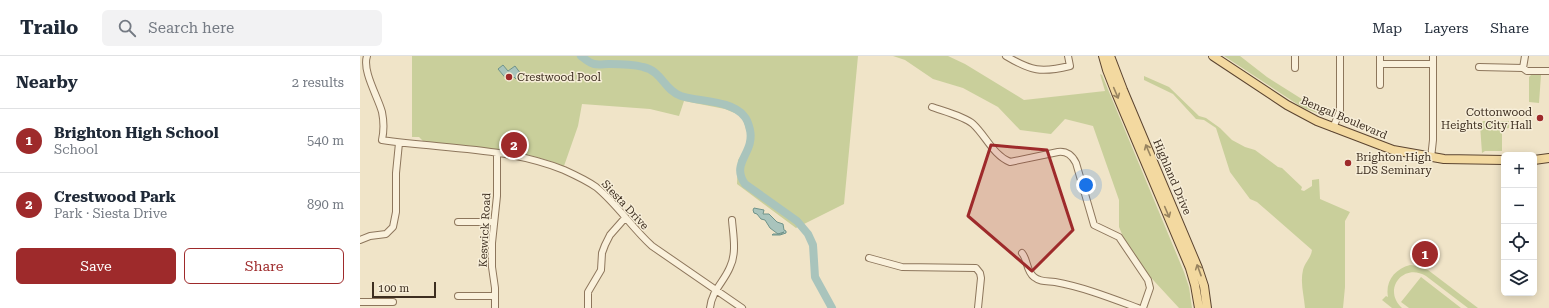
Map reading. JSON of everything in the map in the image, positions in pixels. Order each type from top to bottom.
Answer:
[{"type":"main road","name":"Highland Drive","points":[[1103,56],[1116,93],[1190,268],[1199,308]]},
{"type":"main road","name":"Highland Drive","points":[[1110,56],[1198,268],[1204,286],[1206,308]]},
{"type":"main road","name":"Bengal Boulevard","points":[[1213,56],[1287,105],[1317,121],[1393,150],[1431,158],[1501,160]]},
{"type":"main road","points":[[1537,160],[1549,158]]},
{"type":"main road","points":[[1537,160],[1549,163]]},
{"type":"street","name":"Siesta Drive","points":[[367,56],[367,73],[382,114],[384,130],[382,140],[508,154],[538,161],[584,180],[604,194],[641,236],[652,246],[742,308]]},
{"type":"street","points":[[1006,56],[1026,68],[1034,70],[1070,66],[1068,56]]},
{"type":"street","points":[[1295,56],[1295,68]]},
{"type":"street","points":[[1333,128],[1340,111],[1340,56]]},
{"type":"street","points":[[1380,56],[1380,85]]},
{"type":"street","points":[[1431,158],[1433,56]]},
{"type":"street","points":[[1523,68],[1525,56]]},
{"type":"street","points":[[1380,64],[1433,64]]},
{"type":"street","points":[[1479,67],[1523,68],[1527,71],[1549,71]]},
{"type":"street","points":[[932,107],[972,123],[994,150],[1002,158],[1010,162],[1058,152],[1065,152],[1071,156],[1076,163],[1094,224],[1119,237],[1148,280],[1150,288],[1143,308]]},
{"type":"street","points":[[360,240],[370,236],[386,234],[393,227],[396,212],[396,173],[399,142]]},
{"type":"street","name":"Keswick Road","points":[[495,308],[492,267],[497,196],[497,153]]},
{"type":"street","points":[[588,308],[588,292],[601,270],[602,253],[605,245],[610,235],[625,218]]},
{"type":"street","points":[[710,308],[712,296],[731,266],[733,258],[732,220]]},
{"type":"street","points":[[458,222],[494,222]]},
{"type":"street","points":[[1022,253],[1025,256],[1030,272],[1039,280],[1056,282],[1101,295],[1138,308]]},
{"type":"street","points":[[869,258],[902,267],[976,268],[980,273],[981,278],[978,308]]},
{"type":"street","points":[[458,296],[495,296]]},
{"type":"street","points":[[360,302],[393,302]]},
{"type":"highlighted area","points":[[991,145],[1047,150],[1073,230],[1032,271],[968,216]]},
{"type":"green space","points":[[412,56],[858,56],[844,204],[796,228],[737,184],[738,160],[750,142],[742,116],[725,109],[684,101],[679,116],[650,109],[582,104],[578,126],[564,166],[529,155],[495,149],[424,142],[419,137],[412,137]]},
{"type":"green space","points":[[893,56],[948,56],[965,64],[1024,100],[1105,91],[1100,74],[1102,75],[1184,272],[1189,287],[1192,308],[1179,308],[1143,269],[1124,239],[1119,227],[1119,200],[1093,126],[1065,119],[1051,134],[1020,130],[998,107],[963,88],[933,79],[905,60]]},
{"type":"green space","points":[[1224,56],[1240,56],[1267,77],[1332,118],[1303,108]]},
{"type":"green space","points":[[1532,74],[1541,75],[1539,103],[1529,102],[1529,77]]},
{"type":"green space","points":[[1144,76],[1169,87],[1199,116],[1206,118],[1220,128],[1232,140],[1245,147],[1255,150],[1278,167],[1282,168],[1302,187],[1301,190],[1304,191],[1312,186],[1312,180],[1319,179],[1320,199],[1350,212],[1345,221],[1345,287],[1343,308],[1305,308],[1302,275],[1312,250],[1257,202],[1250,199],[1230,172],[1216,128],[1204,120],[1196,119],[1173,94],[1144,80]]},
{"type":"green space","points":[[1483,121],[1509,121],[1509,128],[1502,129],[1502,151],[1485,151],[1482,153],[1480,125]]},
{"type":"green space","points":[[1410,265],[1428,270],[1478,308],[1468,308],[1426,276],[1418,273],[1410,273],[1403,275],[1395,286],[1394,293],[1396,301],[1402,308],[1392,308],[1382,300],[1386,296],[1388,297],[1387,291],[1392,276],[1400,269]]},
{"type":"green space","points":[[1421,277],[1461,308],[1409,308],[1401,302]]},
{"type":"water","points":[[503,65],[508,71],[515,66],[521,74],[516,79],[514,77],[508,81],[498,69]]},
{"type":"water","points":[[754,208],[764,210],[763,214],[769,214],[777,222],[783,224],[786,233],[780,235],[772,235],[778,234],[770,228],[765,220],[761,219],[754,213]]},
{"type":"waterway","points":[[581,56],[594,64],[630,65],[649,69],[655,72],[671,90],[681,96],[723,104],[731,107],[744,116],[749,125],[751,138],[741,164],[741,177],[745,184],[797,221],[808,234],[813,245],[815,277],[832,308]]},
{"type":"place","name":"Crestwood Pool","points":[[509,77]]},
{"type":"place","name":"Cottonwood Heights City Hall","points":[[1540,118]]},
{"type":"place","name":"Crestwood Park","points":[[514,145]]},
{"type":"place","name":"Brighton High LDS Seminary","points":[[1348,163]]},
{"type":"place","name":"Brighton High School","points":[[1425,254]]}]
